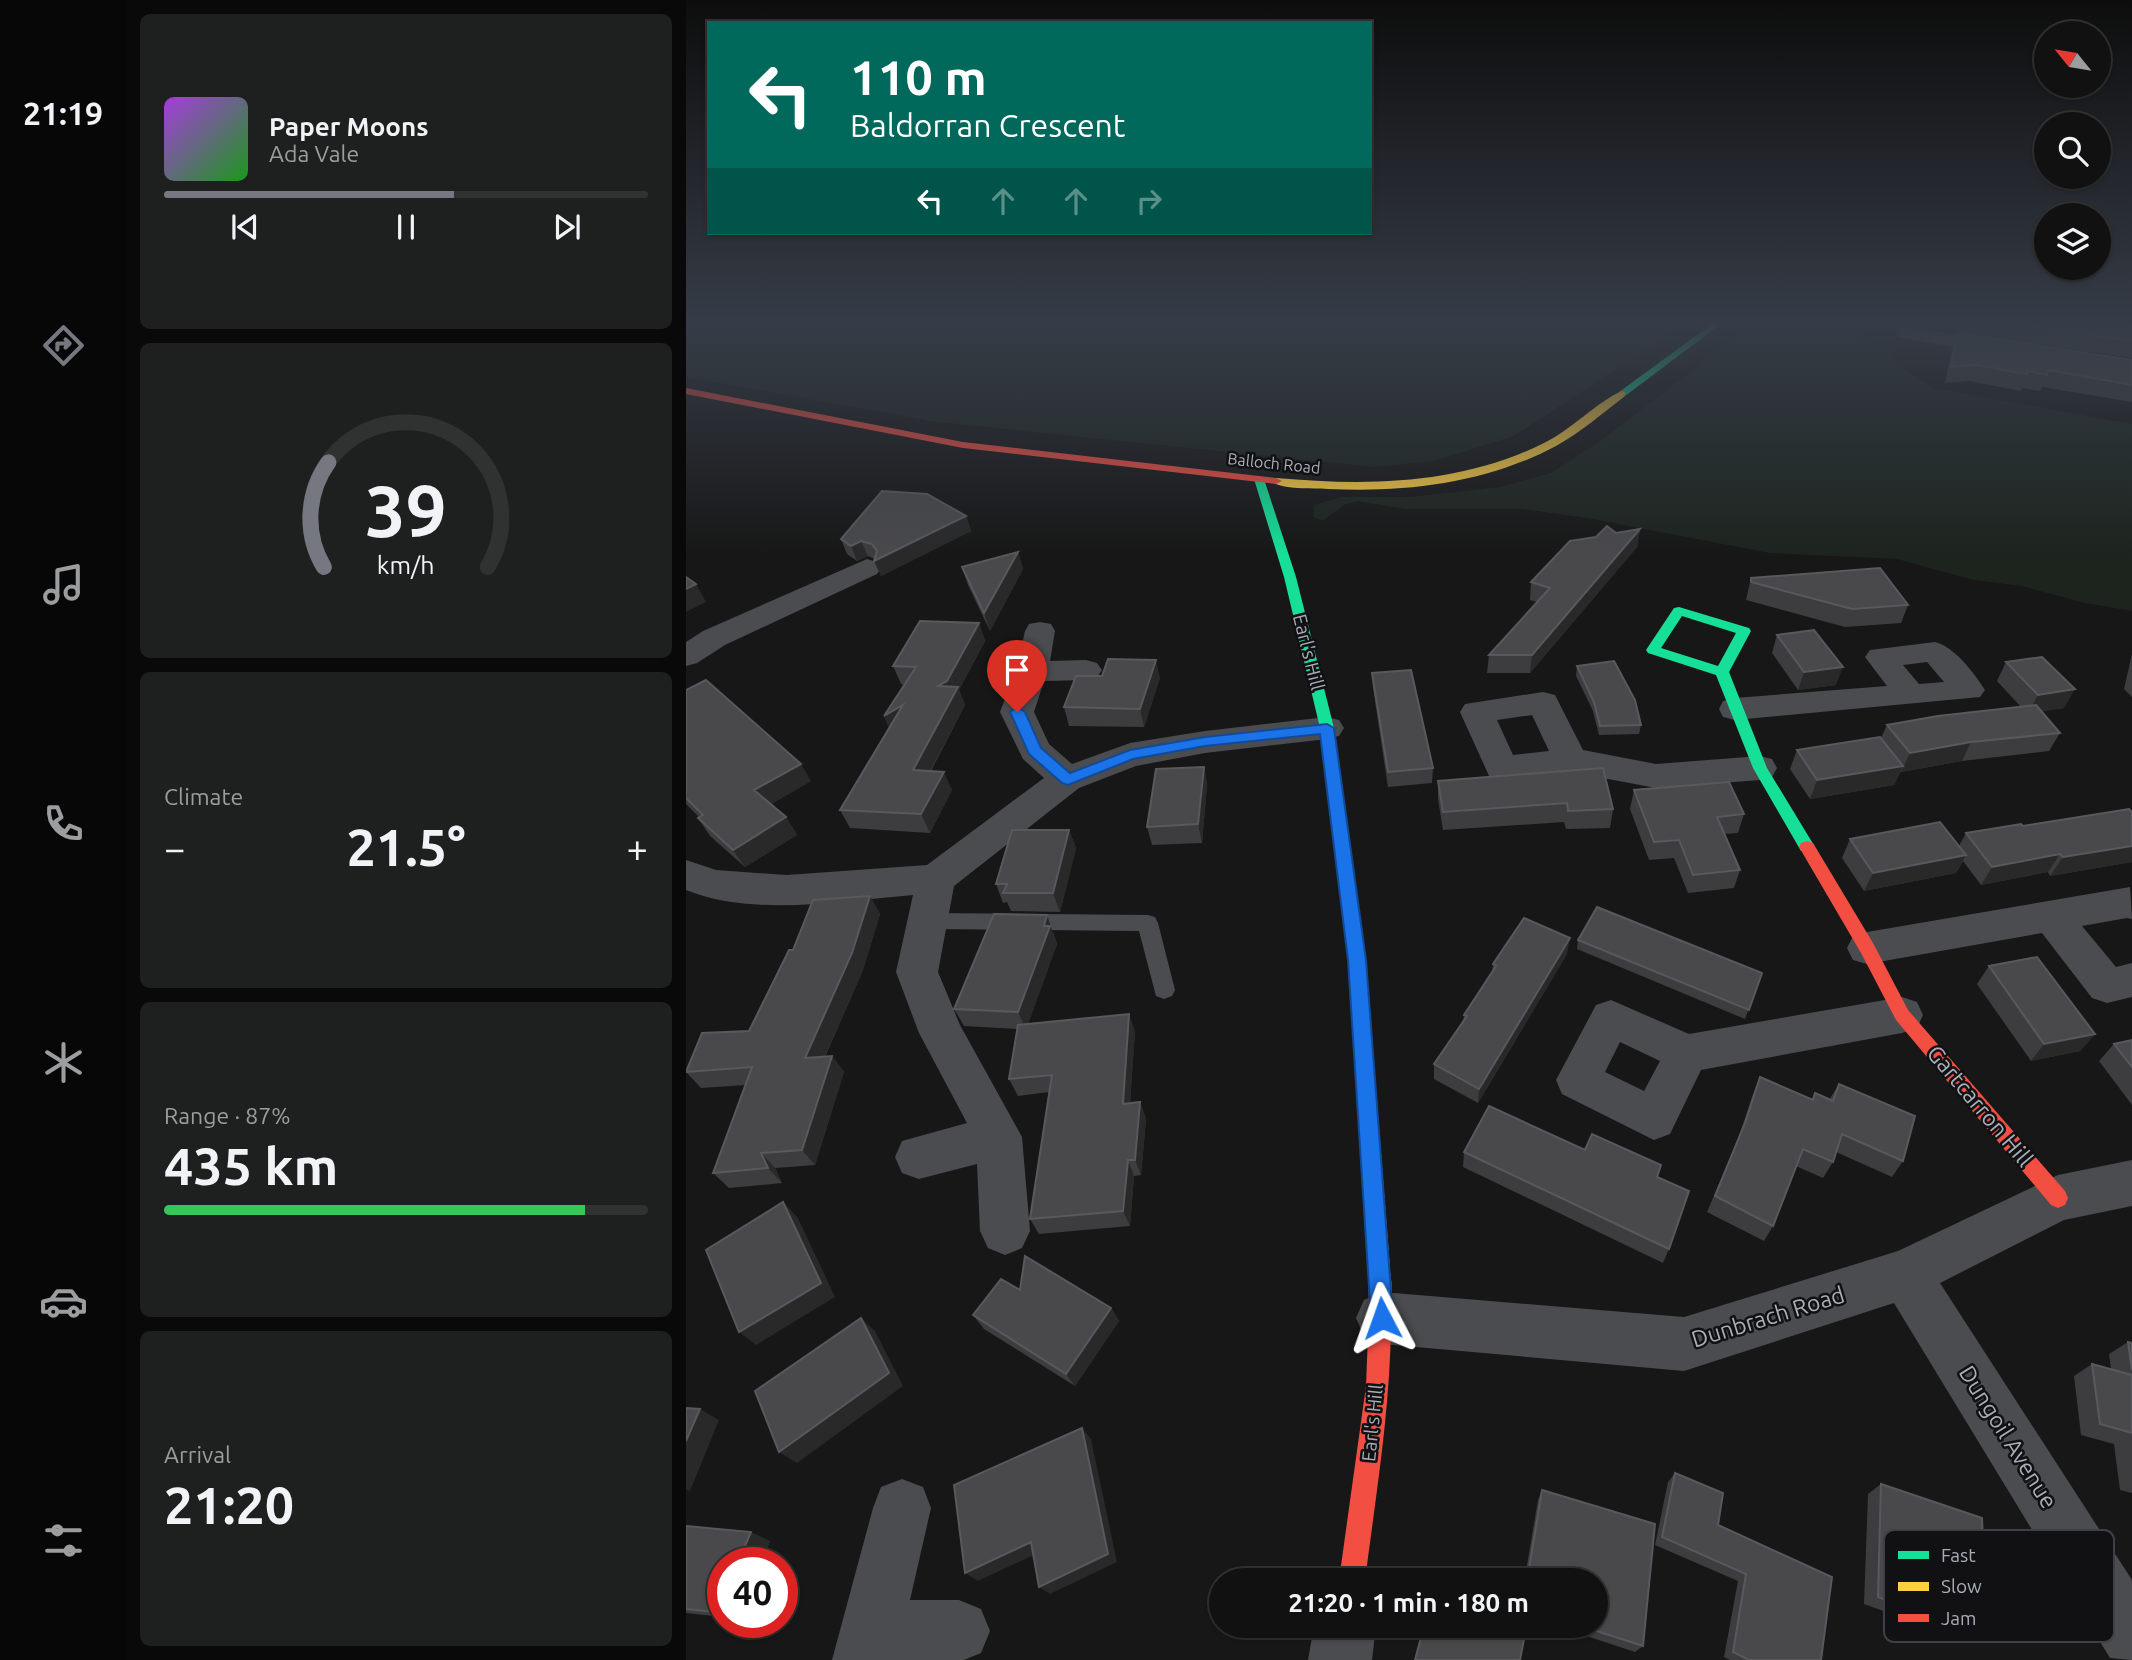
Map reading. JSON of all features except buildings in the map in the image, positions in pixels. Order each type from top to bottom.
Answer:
[{"type":"street","points":[[741,401],[785,410]]},
{"type":"street","name":"Balloch Road","points":[[785,410],[963,445],[1335,488],[1409,485],[1470,477],[1545,447],[1612,401]]},
{"type":"street","points":[[718,413],[785,410]]},
{"type":"street","name":"Earl's Hill","points":[[1259,479],[1290,577],[1327,728],[1357,960],[1382,1318],[1368,1464],[1354,1568]]},
{"type":"street","points":[[686,656],[713,638],[867,568]]},
{"type":"street","points":[[1679,611],[1744,631],[1722,672],[1653,650],[1679,611]]},
{"type":"street","points":[[1040,631],[1032,671],[1017,712],[1035,751],[1068,779]]},
{"type":"street","points":[[1032,671],[1086,670]]},
{"type":"street","name":"Gartcarron Hill","points":[[1722,672],[1760,768],[1867,948],[1902,1015],[2057,1198]]},
{"type":"street","points":[[1735,709],[1910,695]]},
{"type":"street","points":[[686,874],[713,885],[787,890],[936,879],[1068,779],[1130,755],[1205,741],[1327,728]]},
{"type":"street","points":[[1571,760],[1656,776],[1760,768]]},
{"type":"street","points":[[936,879],[917,972],[941,1033],[999,1137],[1005,1231]]},
{"type":"street","points":[[1867,948],[2130,902],[2132,904]]},
{"type":"street","points":[[2052,917],[2108,986],[2132,980]]},
{"type":"street","points":[[1687,1053],[1902,1015]]},
{"type":"street","points":[[919,1157],[999,1137]]},
{"type":"street","name":"Dunbrach Road","points":[[1382,1318],[1684,1344],[1905,1274],[2057,1198],[2132,1183]]},
{"type":"street","name":"Dungoil Avenue","points":[[1905,1274],[2066,1530]]},
{"type":"street","points":[[902,1508],[868,1646],[959,1631]]},
{"type":"street","name":"Dungoil Avenue","points":[[2114,1607],[2132,1636]]},
{"type":"street","points":[[1340,1660],[1343,1638]]},
{"type":"lane","points":[[927,921],[1148,923],[1164,990]]},
{"type":"shaded area","points":[[822,401],[1567,401],[1514,436],[1434,461],[1374,467],[937,422]]},
{"type":"shaded area","points":[[1652,401],[2007,401],[2132,424],[2132,611],[2085,603],[2022,586],[1973,580],[1897,559],[1770,553],[1587,518],[1522,509],[1404,509],[1357,501],[1344,505],[1323,521],[1313,517],[1314,505],[1341,497],[1411,497],[1500,487],[1551,473],[1603,439]]},
{"type":"traffic: fast","points":[[1259,479],[1290,577],[1327,728],[1347,884]]},
{"type":"traffic: fast","points":[[1722,672],[1744,631],[1679,611],[1653,650],[1722,672],[1760,768],[1807,847]]},
{"type":"traffic: slow","points":[[1276,481],[1379,486],[1412,484],[1477,472],[1510,462],[1553,443],[1612,401]]},
{"type":"traffic: slow","points":[[1347,884],[1357,960],[1379,1269]]},
{"type":"traffic: jam","points":[[740,401],[963,445],[1276,481]]},
{"type":"traffic: jam","points":[[1807,847],[1867,948],[1902,1015],[2058,1198]]},
{"type":"traffic: jam","points":[[1354,1568],[1377,1386],[1380,1347],[1379,1269]]},
{"type":"route","points":[[1017,712],[1035,751],[1068,779],[1130,755],[1205,741],[1327,728],[1357,960],[1382,1318]]}]
